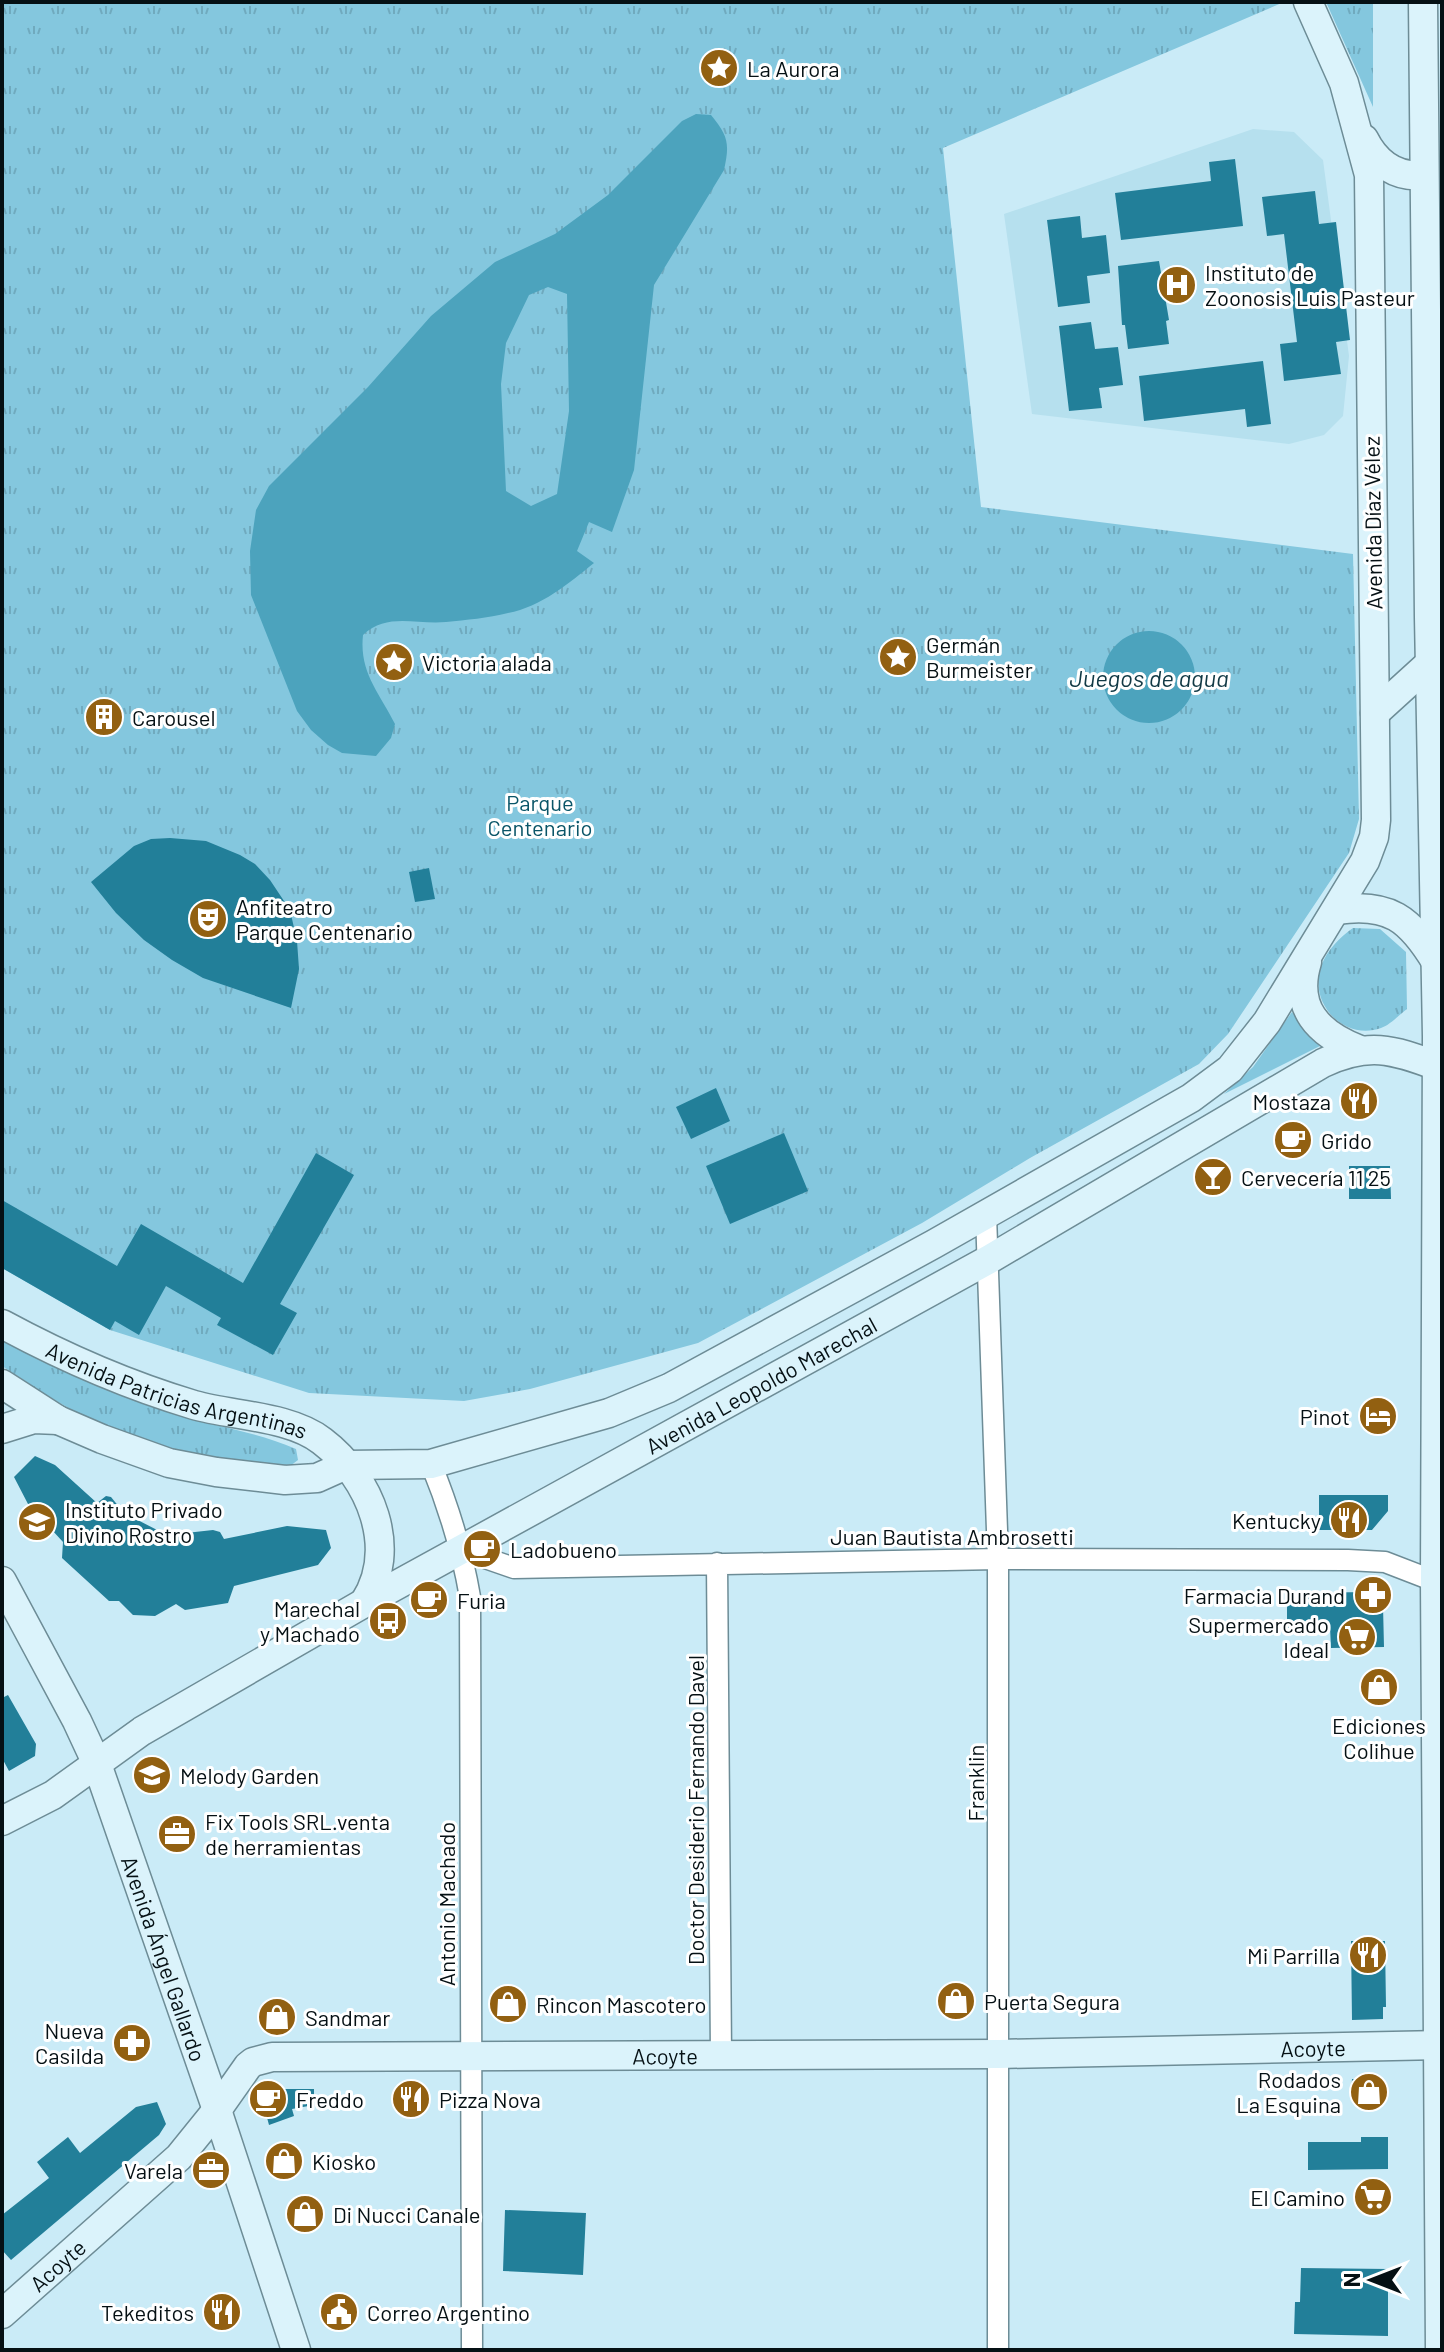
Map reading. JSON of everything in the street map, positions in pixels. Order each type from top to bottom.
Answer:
[{"type":"main road","points":[[1308,2],[1339,67],[1358,127],[1372,153],[1386,167],[1403,175],[1433,173]]},
{"type":"main road","points":[[1420,7],[1433,173],[1439,1067],[1440,2350]]},
{"type":"main road","name":"Avenida Díaz Vélez","points":[[1337,910],[1365,861],[1374,837],[1371,205],[1369,175],[1358,127]]},
{"type":"main road","points":[[1375,713],[1436,662]]},
{"type":"main road","points":[[1337,910],[1368,907],[1394,915],[1416,932],[1436,963]]},
{"type":"main road","name":"Avenida Leopoldo Marechal","points":[[431,1464],[609,1413],[669,1388],[986,1215],[1205,1090],[1230,1069],[1267,1022],[1337,910]]},
{"type":"main road","points":[[1313,946],[1303,981],[1307,1007],[1323,1031],[1360,1050]]},
{"type":"main road","name":"Avenida Leopoldo Marechal","points":[[2,1821],[53,1795],[142,1731],[364,1603],[988,1260],[1332,1058],[1360,1050],[1400,1052],[1439,1067]]},
{"type":"main road","name":"Avenida Patricias Argentinas","points":[[2,1324],[95,1369],[194,1405],[295,1427],[322,1441],[346,1465]]},
{"type":"main road","name":"Avenida Patricias Argentinas","points":[[2,1384],[58,1420],[130,1451],[169,1463],[216,1472],[285,1480],[317,1478],[346,1465],[431,1464]]},
{"type":"main road","points":[[2,1429],[22,1421],[58,1420]]},
{"type":"main road","points":[[346,1465],[372,1506],[381,1540],[375,1585],[364,1603]]},
{"type":"main road","name":"Avenida Ángel Gallardo","points":[[2,1581],[97,1764],[296,2350]]},
{"type":"main road","name":"Acoyte","points":[[2,2314],[179,2157],[248,2066],[272,2057],[999,2054],[1352,2048],[1440,2043]]},
{"type":"street","name":"Franklin","points":[[986,1215],[998,1559],[998,2350]]},
{"type":"street","name":"Antonio Machado","points":[[431,1464],[451,1512],[462,1550],[470,1597],[472,2350]]},
{"type":"street","name":"Juan Bautista Ambrosetti","points":[[462,1550],[514,1568],[998,1559],[1348,1560],[1385,1562],[1438,1582]]},
{"type":"street","name":"Doctor Desiderio Fernando Davel","points":[[717,1563],[721,2056]]},
{"type":"shaded area","name":"Instituto de Zoonosis Luis Pasteur","points":[[1253,129],[1294,132],[1323,160],[1349,356],[1343,416],[1324,435],[1289,444],[1032,414],[1004,214]]},
{"type":"green space","name":"Parque Centenario","points":[[2,2],[1284,2],[943,148],[981,507],[1353,554],[1359,819],[1349,853],[1228,1034],[1199,1064],[1030,1158],[922,1223],[698,1343],[530,1389],[464,1401],[309,1393],[110,1330],[2,1268]]},
{"type":"green space","points":[[1326,2],[1373,2],[1373,107]]},
{"type":"green space","points":[[1353,928],[1380,929],[1406,952],[1407,1009],[1381,1028],[1367,1031],[1342,1024],[1332,1016],[1320,994],[1318,980],[1321,966],[1334,944]]},
{"type":"green space","points":[[1292,1012],[1320,1046],[1224,1094],[1253,1067]]},
{"type":"green space","points":[[2,1335],[154,1407],[296,1449],[298,1460],[290,1466],[240,1462],[159,1445],[109,1428],[65,1406],[2,1366]]},
{"type":"water","points":[[696,114],[711,115],[726,140],[726,161],[724,170],[654,285],[634,470],[612,532],[589,522],[577,551],[594,563],[554,593],[520,610],[469,620],[392,622],[372,628],[363,635],[367,671],[395,724],[391,738],[376,756],[342,753],[311,730],[297,711],[251,595],[250,551],[256,510],[269,486],[368,387],[431,316],[495,262],[555,234],[608,195],[682,121]],"holes":[[[548,287],[567,294],[569,411],[557,494],[531,506],[506,491],[501,384],[506,343],[529,295]]]},
{"type":"water","name":"Juegos de agua","points":[[1149,631],[1167,634],[1182,644],[1192,659],[1195,677],[1192,695],[1182,710],[1167,720],[1149,723],[1131,720],[1116,710],[1106,695],[1103,677],[1106,659],[1116,644],[1131,634]]},
{"type":"building","points":[[1235,159],[1243,226],[1121,240],[1115,193],[1211,181],[1209,162]]},
{"type":"building","points":[[1315,191],[1319,224],[1336,222],[1350,340],[1336,342],[1341,374],[1284,381],[1280,344],[1297,342],[1284,234],[1267,236],[1262,197]]},
{"type":"building","points":[[1080,216],[1082,238],[1106,235],[1110,273],[1087,276],[1090,303],[1058,307],[1047,220]]},
{"type":"building","points":[[1159,261],[1169,320],[1166,321],[1169,344],[1128,349],[1125,325],[1122,325],[1118,266]]},
{"type":"building","points":[[1091,322],[1095,349],[1118,347],[1123,385],[1099,388],[1102,408],[1069,411],[1059,326]]},
{"type":"building","points":[[1263,361],[1271,424],[1247,427],[1245,409],[1144,421],[1139,376]]},
{"type":"building","name":"Carousel","points":[[104,699],[117,704],[122,717],[117,730],[104,735],[91,730],[86,717],[91,704]]},
{"type":"building","name":"Anfiteatro Parque Centenario","points":[[151,839],[206,841],[240,855],[255,864],[270,880],[290,910],[297,941],[299,969],[291,1008],[203,978],[172,960],[144,940],[116,913],[91,882],[134,846]]},
{"type":"building","points":[[429,868],[435,899],[415,902],[409,872]]},
{"type":"building","points":[[716,1088],[730,1121],[691,1139],[676,1107]]},
{"type":"building","points":[[784,1133],[808,1191],[730,1224],[706,1166]]},
{"type":"building","points":[[316,1153],[354,1175],[280,1304],[297,1313],[273,1355],[217,1325],[221,1318],[166,1286],[139,1335],[115,1321],[110,1330],[2,1268],[2,1200],[117,1266],[141,1224],[243,1283]]},
{"type":"building","points":[[1349,1166],[1390,1166],[1391,1199],[1349,1199]]},
{"type":"building","points":[[35,1456],[55,1465],[97,1503],[106,1496],[111,1497],[124,1513],[161,1532],[213,1530],[220,1532],[224,1539],[287,1526],[326,1530],[331,1548],[318,1565],[234,1586],[228,1603],[185,1610],[176,1604],[155,1616],[133,1615],[119,1601],[109,1601],[62,1558],[63,1542],[28,1504],[14,1477]]},
{"type":"building","name":"Kentucky","points":[[1319,1495],[1388,1495],[1388,1511],[1372,1530],[1319,1530]]},
{"type":"building","points":[[1372,1592],[1383,1606],[1384,1647],[1331,1648],[1330,1627],[1287,1628],[1287,1593]]},
{"type":"building","points":[[8,1695],[36,1744],[35,1756],[9,1771],[2,1758],[2,1698]]},
{"type":"building","points":[[1351,1941],[1385,1941],[1386,2007],[1383,2007],[1383,2019],[1352,2020]]},
{"type":"building","name":"Rodados La Esquina","points":[[1352,2079],[1377,2079],[1386,2088],[1386,2097],[1351,2097]]},
{"type":"building","points":[[266,2089],[314,2089],[314,2105],[292,2109],[294,2116],[269,2125],[262,2099]]},
{"type":"building","points":[[157,2102],[166,2124],[159,2135],[11,2260],[2,2250],[2,2215],[49,2178],[37,2162],[68,2137],[80,2153],[136,2107]]},
{"type":"building","points":[[1361,2137],[1388,2137],[1388,2169],[1308,2170],[1308,2142],[1361,2142]]},
{"type":"building","points":[[505,2210],[586,2213],[583,2275],[503,2271]]},
{"type":"building","points":[[1301,2268],[1388,2269],[1388,2336],[1294,2334],[1295,2302],[1300,2302]]},
{"type":"place","name":"La Aurora","points":[[719,68]]},
{"type":"place","name":"Instituto de Zoonosis Luis Pasteur","points":[[1177,285]]},
{"type":"place","name":"Germán Burmeister","points":[[898,657]]},
{"type":"place","name":"Victoria alada","points":[[394,662]]},
{"type":"place","name":"Carousel","points":[[104,717]]},
{"type":"place","name":"Anfiteatro Parque Centenario","points":[[208,919]]},
{"type":"place","name":"Mostaza","points":[[1359,1101]]},
{"type":"place","name":"Grido","points":[[1293,1140]]},
{"type":"place","name":"Cervecería 11 25","points":[[1213,1177]]},
{"type":"place","name":"Pinot","points":[[1378,1416]]},
{"type":"place","name":"Kentucky","points":[[1349,1520]]},
{"type":"place","name":"Instituto Privado Divino Rostro","points":[[37,1522]]},
{"type":"place","name":"Ladobueno","points":[[482,1549]]},
{"type":"place","name":"Farmacia Durand","points":[[1373,1595]]},
{"type":"place","name":"Furia","points":[[429,1600]]},
{"type":"place","name":"Marechal y Machado","points":[[388,1621]]},
{"type":"place","name":"Supermercado Ideal","points":[[1357,1637]]},
{"type":"place","name":"Ediciones Colihue","points":[[1379,1687]]},
{"type":"place","name":"Melody Garden","points":[[152,1775]]},
{"type":"place","name":"Fix Tools SRL.venta de herramientas","points":[[177,1834]]},
{"type":"place","name":"Mi Parrilla","points":[[1368,1955]]},
{"type":"place","name":"Puerta Segura","points":[[956,2001]]},
{"type":"place","name":"Rincon Mascotero","points":[[508,2004]]},
{"type":"place","name":"Sandmar","points":[[277,2017]]},
{"type":"place","name":"Nueva Casilda","points":[[132,2043]]},
{"type":"place","name":"Rodados La Esquina","points":[[1369,2092]]},
{"type":"place","name":"Freddo","points":[[268,2099]]},
{"type":"place","name":"Pizza Nova","points":[[411,2099]]},
{"type":"place","name":"Kiosko","points":[[284,2161]]},
{"type":"place","name":"Varela","points":[[211,2170]]},
{"type":"place","name":"El Camino","points":[[1373,2197]]},
{"type":"place","name":"Di Nucci Canale","points":[[305,2214]]},
{"type":"place","name":"Tekeditos","points":[[222,2312]]},
{"type":"place","name":"Correo Argentino","points":[[339,2312]]}]
